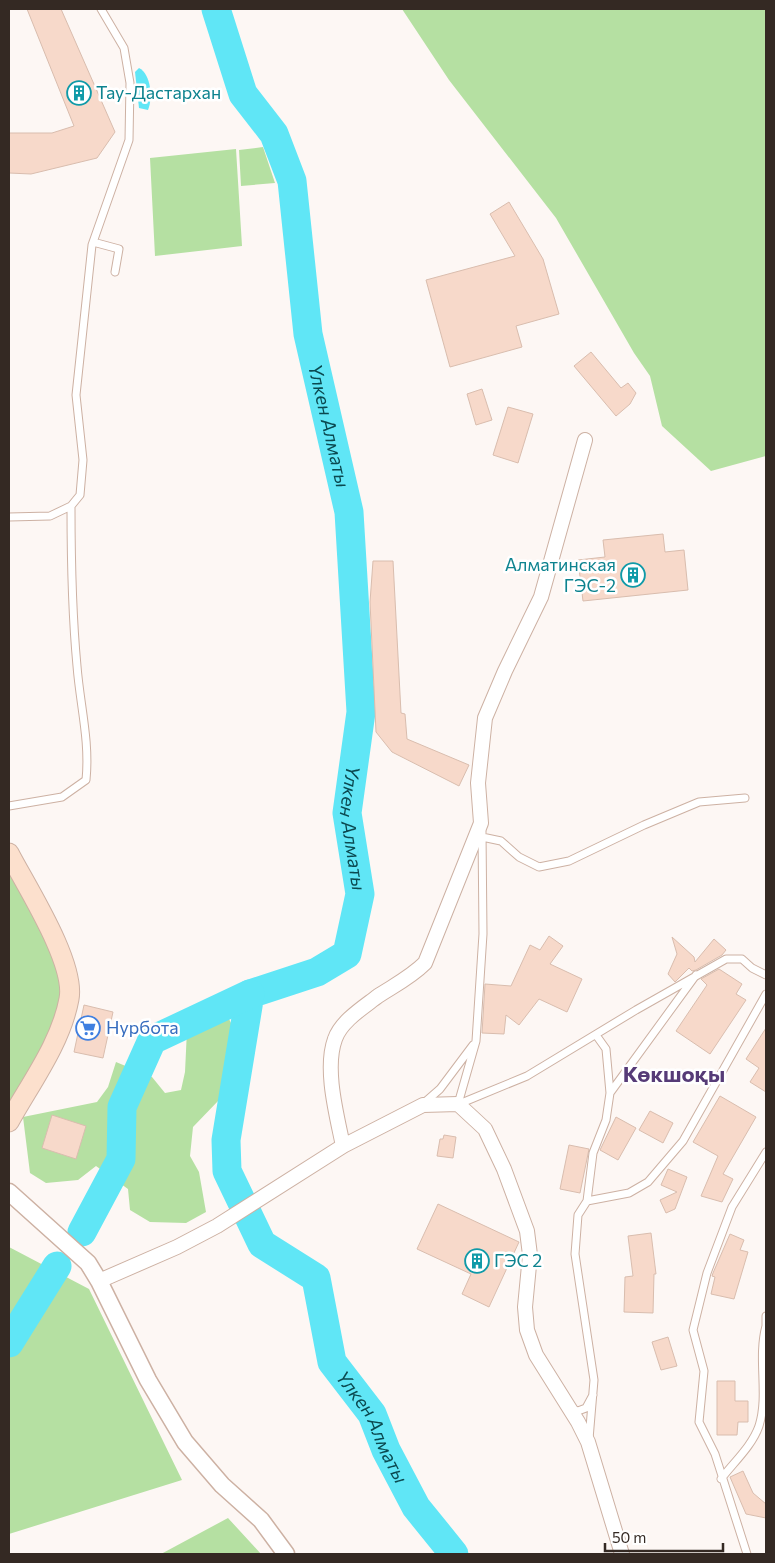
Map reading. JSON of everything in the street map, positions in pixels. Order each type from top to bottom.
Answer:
[{"type":"main road","points":[[9,853],[56,945],[69,983],[69,999],[58,1034],[9,1122]]},
{"type":"street","points":[[343,1146],[331,1065],[335,1039],[344,1024],[357,1012],[411,978],[426,963],[482,830],[478,783],[485,718],[505,671],[541,598],[585,440]]},
{"type":"street","points":[[99,1281],[177,1247],[217,1226],[343,1146],[423,1105],[458,1104],[485,1129],[504,1169],[527,1231],[530,1255],[525,1307],[528,1330],[536,1355],[588,1442],[622,1554]]},
{"type":"street","points":[[9,1192],[53,1229],[88,1263],[99,1281],[148,1380],[186,1442],[222,1485],[261,1520],[286,1554]]},
{"type":"lane","points":[[9,517],[50,516],[71,506],[80,495],[82,460],[76,396],[93,242],[129,140],[130,83],[124,48],[101,9]]},
{"type":"lane","points":[[93,242],[119,249],[115,272]]},
{"type":"lane","points":[[9,806],[62,797],[86,780],[88,761],[86,720],[78,674],[72,615],[71,506]]},
{"type":"lane","points":[[482,830],[501,841],[519,857],[539,867],[569,862],[644,825],[699,802],[745,798]]},
{"type":"lane","points":[[458,1104],[476,1041],[483,934],[482,830]]},
{"type":"lane","points":[[458,1104],[527,1076],[726,959],[742,959],[752,968],[766,975]]},
{"type":"lane","points":[[610,1093],[696,975]]},
{"type":"lane","points":[[586,1201],[629,1193],[648,1182],[683,1141],[766,994]]},
{"type":"lane","points":[[588,1442],[594,1394],[590,1346],[575,1254],[578,1215],[586,1201],[593,1153],[606,1120],[610,1093],[606,1049],[596,1035]]},
{"type":"lane","points":[[423,1105],[440,1089],[476,1041]]},
{"type":"lane","points":[[747,1554],[741,1531],[721,1479],[715,1454],[699,1422],[704,1371],[693,1330],[708,1273],[732,1208],[766,1152]]},
{"type":"lane","points":[[721,1479],[750,1443],[758,1427],[762,1410],[761,1365],[766,1316]]},
{"type":"lane","points":[[569,1408],[578,1411],[586,1408],[594,1394]]},
{"type":"green space","points":[[402,9],[766,9],[766,456],[711,471],[662,426],[650,376],[634,353],[556,218],[449,80]]},
{"type":"green space","points":[[263,147],[275,183],[241,186],[239,150]]},
{"type":"green space","points":[[236,149],[242,246],[155,256],[150,158]]},
{"type":"green space","points":[[9,853],[56,945],[69,999],[9,1122]]},
{"type":"green space","points":[[228,1017],[234,1029],[219,1100],[193,1127],[190,1156],[199,1172],[206,1212],[186,1223],[150,1222],[130,1210],[128,1189],[96,1166],[78,1180],[46,1183],[30,1173],[23,1117],[97,1102],[108,1087],[116,1062],[152,1077],[165,1093],[181,1090],[185,1072],[187,1030]]},
{"type":"green space","points":[[9,1247],[89,1289],[182,1480],[9,1534]]},
{"type":"green space","points":[[228,1518],[261,1554],[161,1554]]},
{"type":"water","points":[[139,68],[146,75],[150,87],[150,105],[148,110],[139,108],[135,72]]},
{"type":"building","name":"Тау-Дастархан","points":[[27,9],[61,9],[115,132],[97,158],[31,174],[9,173],[9,133],[52,133],[74,126]]},
{"type":"building","points":[[509,202],[543,259],[559,314],[516,326],[522,347],[450,367],[426,280],[515,256],[490,214]]},
{"type":"building","points":[[591,352],[621,388],[628,383],[636,393],[630,404],[616,416],[574,366]]},
{"type":"building","points":[[482,389],[492,420],[476,425],[467,394]]},
{"type":"building","points":[[508,407],[533,414],[518,463],[493,455]]},
{"type":"building","name":"Алматинская ГЭС-2","points":[[663,534],[665,552],[684,550],[688,590],[583,601],[578,560],[605,557],[603,540]]},
{"type":"building","points":[[373,561],[393,561],[401,713],[405,714],[407,739],[469,765],[459,786],[392,752],[376,732],[370,602]]},
{"type":"building","points":[[549,936],[563,946],[550,964],[582,979],[567,1012],[539,999],[519,1025],[506,1015],[504,1034],[482,1033],[485,984],[511,986],[530,945],[540,950]]},
{"type":"building","points":[[672,937],[694,957],[695,962],[714,939],[726,950],[722,955],[696,970],[692,971],[689,968],[675,982],[668,974],[677,954]]},
{"type":"building","points":[[719,969],[742,984],[736,994],[746,1000],[710,1054],[676,1031],[707,985],[701,979]]},
{"type":"building","points":[[84,1005],[113,1012],[103,1058],[74,1052]]},
{"type":"building","points":[[766,1028],[766,1092],[750,1082],[759,1068],[746,1059]]},
{"type":"building","points":[[720,1096],[756,1117],[723,1174],[733,1179],[722,1202],[701,1196],[718,1156],[693,1142]]},
{"type":"building","points":[[650,1111],[673,1123],[663,1143],[639,1130]]},
{"type":"building","points":[[52,1115],[86,1126],[76,1159],[42,1148]]},
{"type":"building","points":[[616,1117],[636,1128],[618,1160],[600,1150]]},
{"type":"building","points":[[444,1135],[456,1137],[453,1158],[437,1156],[440,1139],[443,1139]]},
{"type":"building","points":[[569,1145],[589,1149],[580,1193],[560,1189]]},
{"type":"building","points":[[668,1169],[687,1177],[675,1209],[666,1213],[660,1200],[677,1192],[661,1185]]},
{"type":"building","name":"ГЭС 2","points":[[438,1204],[519,1242],[489,1307],[462,1294],[471,1274],[417,1249]]},
{"type":"building","points":[[651,1233],[656,1274],[654,1274],[653,1313],[624,1312],[625,1277],[633,1276],[628,1236]]},
{"type":"building","points":[[730,1234],[744,1240],[740,1250],[748,1252],[734,1299],[711,1294],[715,1277],[712,1276]]},
{"type":"building","points":[[668,1337],[677,1366],[661,1370],[652,1342]]},
{"type":"building","points":[[717,1381],[735,1381],[735,1401],[748,1401],[748,1422],[738,1422],[737,1435],[717,1435]]},
{"type":"building","points":[[743,1471],[753,1493],[766,1504],[766,1518],[746,1514],[730,1477]]},
{"type":"waterway","name":"Үлкен Алматы","points":[[216,9],[243,94],[274,134],[292,181],[308,334],[349,512],[361,712],[347,813],[360,894],[347,954],[317,972],[250,994],[226,1140],[227,1171],[262,1244],[316,1278],[332,1362],[372,1414],[386,1450],[416,1507],[454,1554]]},
{"type":"waterway","points":[[82,1232],[121,1159],[122,1107],[152,1040],[250,994]]},
{"type":"waterway","points":[[9,1343],[57,1266]]},
{"type":"place","name":"Тау-Дастархан","points":[[79,93]]},
{"type":"place","name":"Алматинская ГЭС-2","points":[[633,575]]},
{"type":"place","name":"Нурбота","points":[[88,1028]]},
{"type":"place","name":"ГЭС 2","points":[[477,1261]]},
{"type":"district","name":"Көкшоқы","points":[[674,1074]]}]
